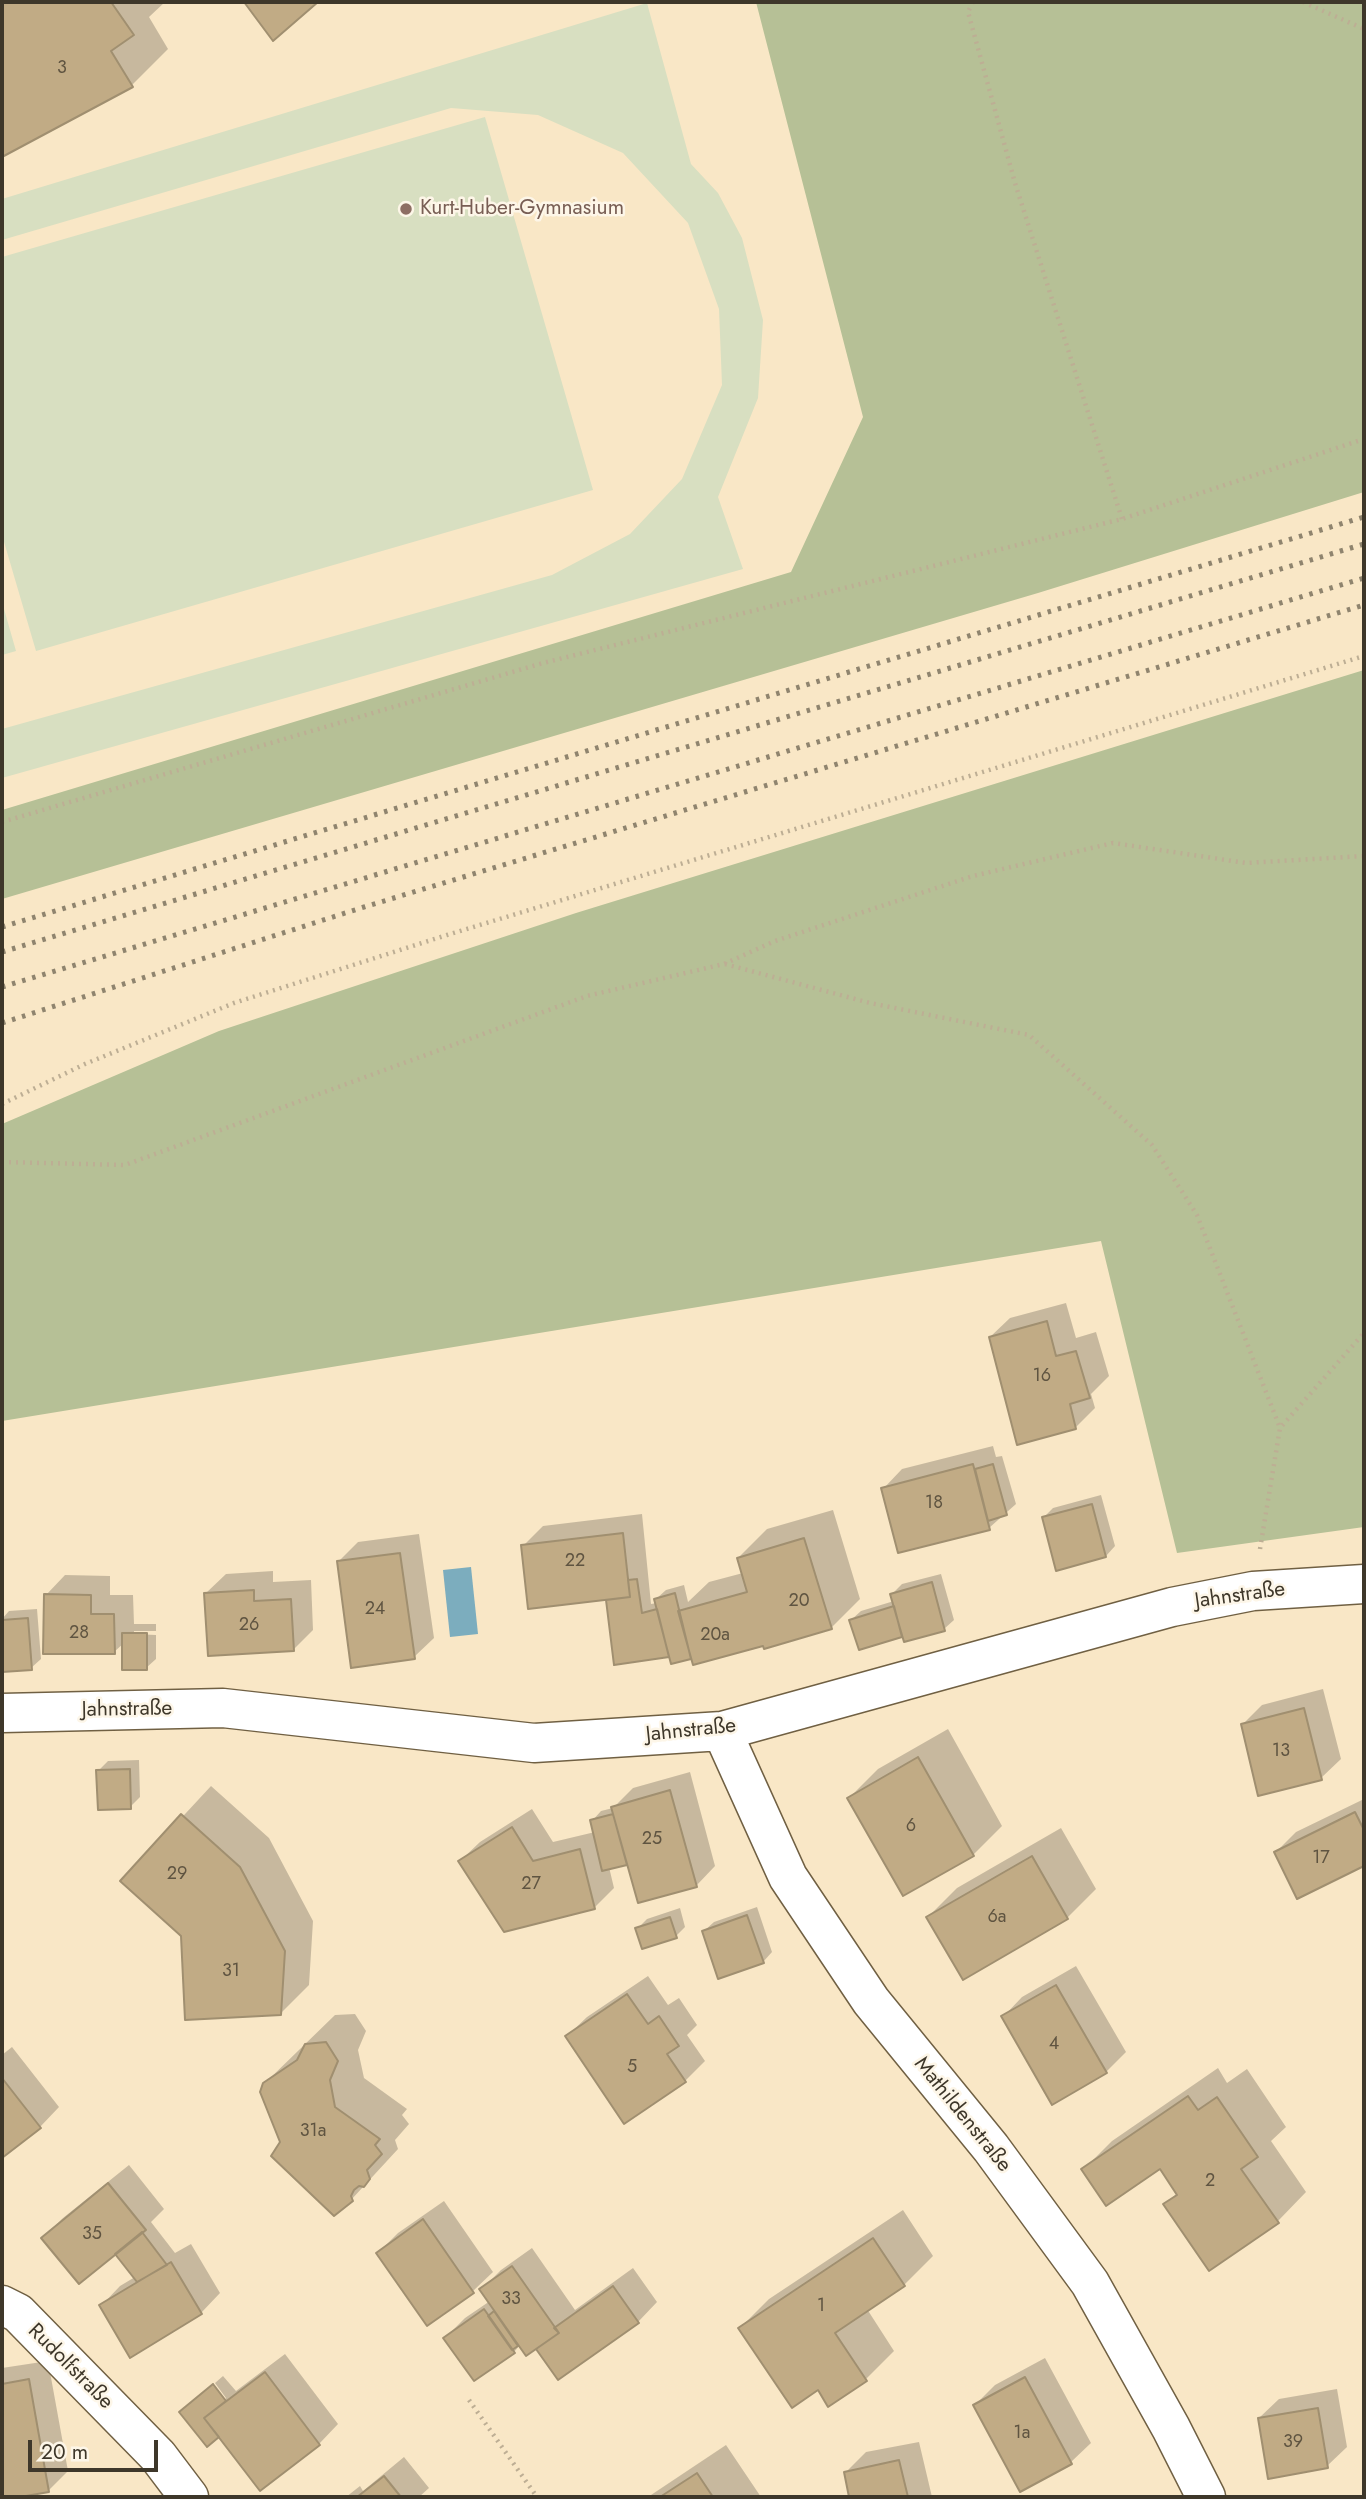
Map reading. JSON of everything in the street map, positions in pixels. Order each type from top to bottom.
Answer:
[{"type":"street","name":"Jahnstraße","points":[[2,1713],[223,1708],[534,1743],[722,1731],[1172,1607],[1253,1591],[1364,1584]]},
{"type":"street","name":"Mathildenstraße","points":[[722,1731],[788,1877],[871,2001],[991,2148],[1090,2283],[1171,2428],[1206,2497]]},
{"type":"street","name":"Rudolfstraße","points":[[2,2305],[18,2314],[158,2456],[189,2497]]},
{"type":"path","points":[[973,2],[968,12],[1015,183],[1122,519]]},
{"type":"path","points":[[1303,2],[1364,29]]},
{"type":"path","points":[[2,822],[543,663],[1122,519],[1364,439]]},
{"type":"path","points":[[2,1104],[85,1064],[234,1003],[447,935],[1364,656]]},
{"type":"path","points":[[2,1162],[125,1165],[587,996],[724,964],[775,941],[973,876],[1113,843],[1246,863],[1364,856]]},
{"type":"path","points":[[724,964],[870,1003],[1029,1035],[1152,1145],[1197,1215],[1280,1428],[1253,1591]]},
{"type":"path","points":[[1280,1428],[1364,1333]]},
{"type":"path","points":[[469,2400],[537,2497]]},
{"type":"green space","points":[[756,2],[1364,2],[1364,492],[1038,593],[2,899],[2,810],[791,572],[863,417]]},
{"type":"green space","points":[[647,3],[691,164],[718,193],[742,238],[763,320],[758,398],[718,497],[743,569],[2,778],[2,729],[552,575],[630,534],[682,479],[722,385],[719,309],[688,223],[623,153],[538,115],[451,108],[2,240],[2,199]]},
{"type":"green space","points":[[485,117],[593,490],[36,651],[2,535],[2,257]]},
{"type":"green space","points":[[2,602],[16,651],[2,655]]},
{"type":"green space","points":[[1364,670],[1364,1527],[1177,1553],[1101,1241],[2,1421],[2,1124],[219,1031],[576,913]]},
{"type":"water","points":[[471,1567],[478,1634],[450,1637],[443,1570]]},
{"type":"building","points":[[2,2],[111,2],[134,35],[111,51],[133,87],[2,157]]},
{"type":"building","points":[[244,2],[318,2],[273,41]]},
{"type":"building","points":[[1047,1321],[1056,1356],[1076,1351],[1090,1398],[1070,1404],[1076,1429],[1017,1445],[989,1337]]},
{"type":"building","points":[[973,1464],[990,1530],[898,1553],[881,1488]]},
{"type":"building","points":[[993,1464],[1007,1515],[988,1521],[975,1469]]},
{"type":"building","points":[[1092,1504],[1106,1557],[1056,1571],[1042,1517]]},
{"type":"building","points":[[623,1533],[630,1597],[528,1609],[521,1545]]},
{"type":"building","points":[[804,1538],[832,1629],[764,1649],[763,1646],[693,1665],[678,1611],[747,1592],[737,1558]]},
{"type":"building","points":[[400,1553],[415,1659],[351,1668],[337,1561]]},
{"type":"building","points":[[637,1579],[642,1613],[657,1609],[669,1657],[614,1665],[606,1600],[630,1597],[628,1580]]},
{"type":"building","points":[[932,1582],[945,1631],[904,1642],[890,1594]]},
{"type":"building","points":[[254,1590],[254,1601],[291,1599],[294,1651],[208,1656],[204,1593]]},
{"type":"building","points":[[675,1593],[691,1659],[671,1664],[654,1599]]},
{"type":"building","points":[[44,1594],[91,1595],[91,1614],[114,1614],[115,1654],[43,1654]]},
{"type":"building","points":[[894,1606],[902,1637],[859,1650],[849,1620]]},
{"type":"building","points":[[28,1618],[32,1670],[2,1672],[2,1620]]},
{"type":"building","points":[[122,1633],[147,1633],[147,1670],[122,1670]]},
{"type":"building","points":[[1304,1708],[1322,1780],[1258,1796],[1241,1724]]},
{"type":"building","points":[[918,1757],[974,1856],[903,1896],[847,1798]]},
{"type":"building","points":[[130,1769],[131,1809],[98,1810],[96,1770]]},
{"type":"building","points":[[670,1790],[697,1887],[638,1903],[611,1807]]},
{"type":"building","points":[[1355,1812],[1364,1830],[1364,1866],[1297,1899],[1274,1852]]},
{"type":"building","points":[[181,1814],[240,1867],[285,1951],[281,2015],[185,2020],[181,1936],[120,1881]]},
{"type":"building","points":[[613,1814],[627,1865],[602,1871],[590,1820]]},
{"type":"building","points":[[512,1827],[533,1861],[580,1849],[595,1909],[504,1932],[458,1861]]},
{"type":"building","points":[[1032,1856],[1068,1919],[963,1980],[926,1917]]},
{"type":"building","points":[[747,1915],[764,1963],[718,1979],[702,1931]]},
{"type":"building","points":[[670,1917],[677,1938],[642,1949],[635,1928]]},
{"type":"building","points":[[1056,1985],[1107,2073],[1052,2105],[1001,2016]]},
{"type":"building","points":[[627,1994],[648,2024],[659,2016],[679,2046],[667,2054],[686,2082],[624,2124],[565,2036]]},
{"type":"building","points":[[326,2042],[338,2061],[330,2080],[335,2107],[380,2139],[375,2145],[382,2154],[367,2170],[370,2179],[364,2187],[359,2186],[354,2190],[351,2196],[353,2201],[334,2216],[271,2156],[280,2142],[260,2092],[263,2083],[297,2060],[305,2044]]},
{"type":"building","points":[[2,2078],[41,2128],[2,2158]]},
{"type":"building","points":[[1188,2096],[1198,2110],[1217,2097],[1258,2157],[1241,2169],[1279,2223],[1209,2271],[1163,2204],[1177,2195],[1160,2169],[1106,2206],[1081,2169]]},
{"type":"building","points":[[108,2183],[146,2230],[79,2284],[41,2238]]},
{"type":"building","points":[[423,2219],[474,2293],[427,2326],[376,2253]]},
{"type":"building","points":[[142,2232],[167,2265],[137,2282],[115,2254]]},
{"type":"building","points":[[873,2238],[905,2286],[835,2333],[867,2381],[828,2407],[818,2390],[792,2408],[738,2328]]},
{"type":"building","points":[[171,2262],[202,2314],[130,2358],[99,2305]]},
{"type":"building","points":[[512,2266],[559,2333],[526,2356],[479,2289]]},
{"type":"building","points":[[613,2286],[639,2323],[558,2380],[536,2349],[559,2333],[554,2328]]},
{"type":"building","points":[[484,2309],[515,2353],[474,2381],[443,2338]]},
{"type":"building","points":[[494,2311],[518,2346],[512,2350],[488,2316]]},
{"type":"building","points":[[265,2372],[320,2445],[260,2491],[204,2418]]},
{"type":"building","points":[[1025,2377],[1072,2464],[1020,2492],[973,2405]]},
{"type":"building","points":[[29,2379],[49,2492],[2,2497],[2,2384]]},
{"type":"building","points":[[213,2384],[226,2401],[204,2418],[219,2437],[207,2447],[179,2412]]},
{"type":"building","points":[[1318,2408],[1328,2468],[1268,2479],[1258,2418]]},
{"type":"building","points":[[899,2460],[908,2497],[849,2497],[844,2472]]},
{"type":"building","points":[[697,2473],[713,2497],[660,2497]]},
{"type":"building","points":[[384,2476],[401,2497],[357,2497]]},
{"type":"railway","points":[[2,927],[1364,517]]},
{"type":"railway","points":[[2,952],[1364,544]]},
{"type":"railway","points":[[2,987],[1364,578]]},
{"type":"railway","points":[[2,1023],[364,907],[1364,605]]},
{"type":"place","name":"Kurt-Huber-Gymnasium","points":[[406,209]]}]
